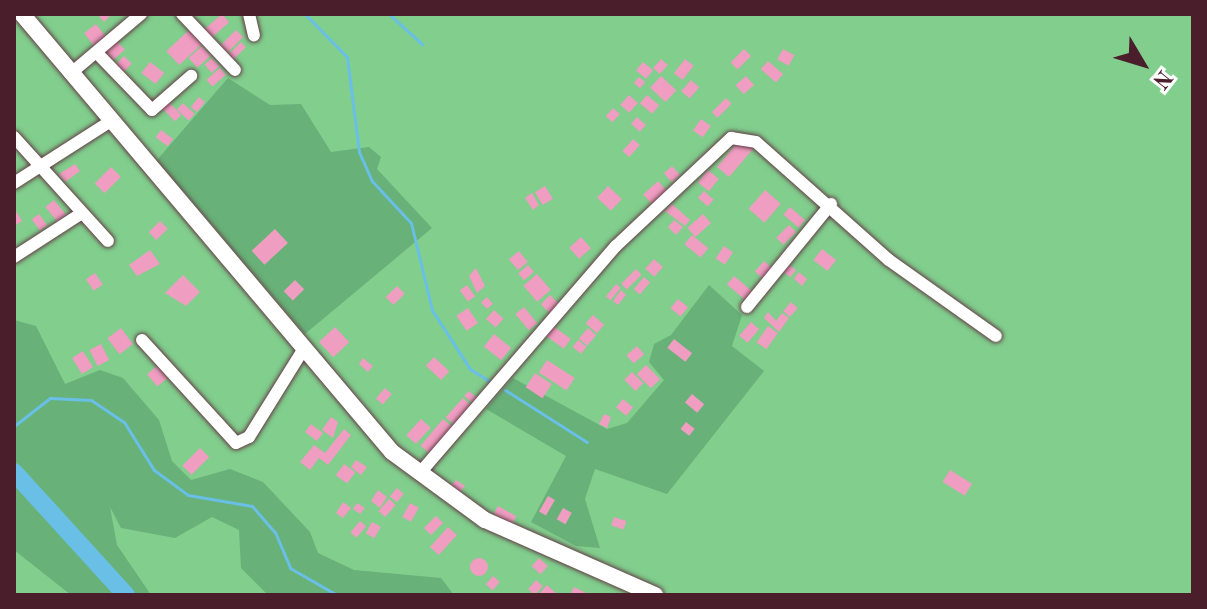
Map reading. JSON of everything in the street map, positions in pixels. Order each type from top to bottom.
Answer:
[{"type":"main road","points":[[22,14],[303,350],[419,474],[519,538],[655,595]]},
{"type":"street","points":[[70,74],[97,53],[126,18],[141,14]]},
{"type":"street","points":[[182,14],[235,70]]},
{"type":"street","points":[[249,14],[254,35]]},
{"type":"street","points":[[97,53],[152,110],[191,76]]},
{"type":"street","points":[[14,183],[111,121]]},
{"type":"street","points":[[14,137],[108,241]]},
{"type":"street","points":[[419,474],[616,246],[731,138],[751,139],[831,204],[889,260],[996,336]]},
{"type":"street","points":[[747,307],[831,204]]},
{"type":"street","points":[[14,257],[82,213]]},
{"type":"street","points":[[142,340],[236,443],[249,437],[303,350]]},
{"type":"green space","points":[[14,14],[1193,14],[1193,595],[14,595]]},
{"type":"green space","points":[[228,78],[270,105],[301,104],[331,152],[369,147],[381,157],[377,169],[432,228],[305,334],[157,160]]},
{"type":"green space","points":[[709,285],[742,315],[732,346],[764,371],[667,494],[595,469],[585,499],[600,548],[576,546],[531,522],[566,456],[486,409],[513,378],[607,429],[627,423],[664,380],[649,362],[654,344],[671,335]]},
{"type":"green space","points":[[14,320],[36,326],[65,384],[100,370],[123,378],[159,420],[172,461],[191,480],[230,469],[263,482],[310,532],[318,553],[354,570],[441,578],[454,595],[268,595],[241,568],[239,530],[212,517],[175,538],[121,528],[110,507],[117,545],[151,595],[71,595],[14,550]]},
{"type":"building","points":[[97,14],[112,14],[104,22]]},
{"type":"building","points":[[222,14],[229,22],[211,38],[204,30]]},
{"type":"building","points":[[96,24],[107,38],[95,47],[84,33]]},
{"type":"building","points":[[189,30],[202,44],[179,65],[166,51]]},
{"type":"building","points":[[236,30],[243,37],[228,53],[220,46]]},
{"type":"building","points":[[116,40],[125,50],[110,63],[101,53]]},
{"type":"building","points":[[241,42],[246,47],[230,63],[225,58]]},
{"type":"building","points":[[202,46],[211,56],[197,68],[189,58]]},
{"type":"building","points":[[744,49],[751,56],[738,70],[731,62]]},
{"type":"building","points":[[783,49],[794,55],[789,66],[777,59]]},
{"type":"building","points":[[124,56],[132,64],[123,72],[116,64]]},
{"type":"building","points":[[212,58],[219,66],[212,73],[204,65]]},
{"type":"building","points":[[661,59],[668,65],[660,74],[653,68]]},
{"type":"building","points":[[685,59],[694,66],[683,80],[674,73]]},
{"type":"building","points":[[768,61],[783,74],[776,82],[761,69]]},
{"type":"building","points":[[150,62],[164,73],[156,84],[141,73]]},
{"type":"building","points":[[643,62],[653,70],[646,79],[636,71]]},
{"type":"building","points":[[220,68],[226,75],[212,87],[206,80]]},
{"type":"building","points":[[661,76],[676,90],[665,102],[650,88]]},
{"type":"building","points":[[746,76],[754,85],[744,94],[736,85]]},
{"type":"building","points":[[639,77],[645,82],[640,88],[634,83]]},
{"type":"building","points":[[691,80],[699,87],[689,99],[681,91]]},
{"type":"building","points":[[629,95],[638,103],[629,113],[620,105]]},
{"type":"building","points":[[647,95],[659,105],[652,114],[640,103]]},
{"type":"building","points":[[199,97],[205,102],[197,112],[191,107]]},
{"type":"building","points":[[726,98],[732,104],[718,118],[712,112]]},
{"type":"building","points":[[169,102],[181,115],[175,121],[162,108]]},
{"type":"building","points":[[183,103],[195,114],[189,120],[177,110]]},
{"type":"building","points":[[613,108],[620,114],[613,122],[606,116]]},
{"type":"building","points":[[637,117],[646,125],[640,132],[631,124]]},
{"type":"building","points":[[701,119],[711,126],[703,137],[693,130]]},
{"type":"building","points":[[161,130],[173,139],[168,146],[156,137]]},
{"type":"building","points":[[633,139],[640,145],[629,157],[623,151]]},
{"type":"building","points":[[737,143],[754,148],[729,177],[717,167]]},
{"type":"building","points":[[75,164],[80,171],[65,182],[59,174]]},
{"type":"building","points":[[672,166],[680,175],[672,182],[664,173]]},
{"type":"building","points":[[111,167],[121,177],[105,193],[95,183]]},
{"type":"building","points":[[708,170],[719,179],[709,191],[698,182]]},
{"type":"building","points":[[658,181],[667,191],[652,204],[643,194]]},
{"type":"building","points":[[545,186],[553,199],[543,205],[535,192]]},
{"type":"building","points":[[608,186],[622,199],[611,211],[597,198]]},
{"type":"building","points":[[765,190],[781,204],[764,223],[749,209]]},
{"type":"building","points":[[704,191],[714,200],[708,206],[698,198]]},
{"type":"building","points":[[532,193],[539,205],[533,210],[525,198]]},
{"type":"building","points":[[54,200],[66,215],[57,222],[45,207]]},
{"type":"building","points":[[672,204],[690,220],[685,226],[665,211]]},
{"type":"building","points":[[790,207],[805,220],[799,228],[783,215]]},
{"type":"building","points":[[14,208],[22,221],[14,226]]},
{"type":"building","points":[[39,214],[47,225],[40,231],[32,219]]},
{"type":"building","points":[[703,214],[711,223],[695,237],[687,228]]},
{"type":"building","points":[[674,220],[683,227],[676,235],[668,227]]},
{"type":"building","points":[[160,221],[168,229],[156,240],[149,232]]},
{"type":"building","points":[[789,225],[796,232],[783,245],[776,238]]},
{"type":"building","points":[[275,229],[288,243],[265,265],[252,251]]},
{"type":"building","points":[[692,235],[708,248],[701,258],[684,244]]},
{"type":"building","points":[[581,237],[591,248],[579,259],[569,248]]},
{"type":"building","points":[[724,246],[733,252],[725,265],[716,258]]},
{"type":"building","points":[[822,249],[836,260],[828,271],[813,260]]},
{"type":"building","points":[[150,250],[160,264],[137,276],[129,265]]},
{"type":"building","points":[[519,251],[528,262],[518,270],[509,259]]},
{"type":"building","points":[[654,259],[663,267],[654,277],[645,269]]},
{"type":"building","points":[[764,261],[772,268],[763,279],[755,272]]},
{"type":"building","points":[[788,264],[796,270],[791,277],[783,271]]},
{"type":"building","points":[[528,265],[534,272],[524,280],[518,274]]},
{"type":"building","points":[[476,268],[485,286],[477,293],[469,276]]},
{"type":"building","points":[[636,269],[642,275],[627,290],[621,284]]},
{"type":"building","points":[[799,272],[807,279],[802,286],[794,279]]},
{"type":"building","points":[[95,273],[103,285],[94,291],[86,279]]},
{"type":"building","points":[[537,274],[551,290],[537,302],[523,286]]},
{"type":"building","points":[[183,275],[200,292],[186,306],[165,293]]},
{"type":"building","points":[[734,276],[754,293],[747,301],[727,284]]},
{"type":"building","points":[[644,277],[650,282],[640,294],[634,289]]},
{"type":"building","points":[[295,280],[304,289],[293,301],[284,291]]},
{"type":"building","points":[[616,284],[621,288],[611,300],[606,296]]},
{"type":"building","points":[[467,285],[475,296],[468,302],[460,290]]},
{"type":"building","points":[[397,286],[405,294],[393,305],[386,297]]},
{"type":"building","points":[[621,290],[626,295],[618,305],[613,301]]},
{"type":"building","points":[[550,295],[559,304],[550,313],[541,304]]},
{"type":"building","points":[[487,297],[493,304],[487,309],[481,302]]},
{"type":"building","points":[[678,299],[688,307],[681,317],[670,308]]},
{"type":"building","points":[[791,302],[798,308],[790,317],[783,311]]},
{"type":"building","points":[[524,307],[537,323],[529,330],[515,314]]},
{"type":"building","points":[[468,308],[478,323],[466,331],[456,316]]},
{"type":"building","points":[[494,310],[504,319],[496,328],[486,319]]},
{"type":"building","points":[[768,312],[776,321],[782,313],[789,318],[779,332],[764,318]]},
{"type":"building","points":[[593,315],[604,325],[597,333],[586,323]]},
{"type":"building","points":[[751,322],[759,329],[747,343],[739,336]]},
{"type":"building","points":[[553,326],[571,339],[564,349],[546,336]]},
{"type":"building","points":[[768,326],[778,333],[766,349],[757,342]]},
{"type":"building","points":[[335,327],[349,342],[333,357],[319,342]]},
{"type":"building","points":[[121,328],[133,344],[119,354],[107,338]]},
{"type":"building","points":[[588,328],[596,335],[587,346],[579,339]]},
{"type":"building","points":[[494,334],[511,348],[501,360],[484,346]]},
{"type":"building","points":[[674,339],[692,353],[685,362],[667,348]]},
{"type":"building","points":[[578,340],[587,347],[581,354],[572,347]]},
{"type":"building","points":[[101,344],[109,360],[98,366],[89,350]]},
{"type":"building","points":[[637,346],[644,354],[634,363],[626,355]]},
{"type":"building","points":[[83,351],[93,367],[82,374],[72,358]]},
{"type":"building","points":[[434,357],[449,371],[441,380],[426,366]]},
{"type":"building","points":[[363,358],[373,366],[368,372],[359,364]]},
{"type":"building","points":[[547,360],[575,378],[567,391],[539,373]]},
{"type":"building","points":[[646,365],[660,379],[651,388],[637,374]]},
{"type":"building","points":[[157,366],[167,378],[157,387],[147,374]]},
{"type":"building","points":[[632,372],[643,383],[636,391],[624,380]]},
{"type":"building","points":[[535,373],[552,384],[543,398],[526,387]]},
{"type":"building","points":[[385,388],[392,394],[383,404],[376,399]]},
{"type":"building","points":[[469,391],[478,399],[474,404],[464,396]]},
{"type":"building","points":[[692,394],[704,404],[697,413],[685,402]]},
{"type":"building","points":[[463,398],[474,408],[457,427],[446,417]]},
{"type":"building","points":[[623,399],[633,407],[626,416],[616,408]]},
{"type":"building","points":[[604,414],[611,417],[607,428],[599,424]]},
{"type":"building","points":[[331,417],[338,422],[333,438],[322,430]]},
{"type":"building","points":[[421,419],[431,428],[416,444],[406,435]]},
{"type":"building","points":[[443,419],[455,429],[433,456],[421,446]]},
{"type":"building","points":[[686,422],[695,429],[689,436],[680,429]]},
{"type":"building","points":[[311,424],[323,433],[317,441],[305,432]]},
{"type":"building","points":[[344,429],[351,435],[328,465],[319,458],[310,470],[300,462],[314,445],[325,453]]},
{"type":"building","points":[[200,448],[209,457],[192,475],[182,466]]},
{"type":"building","points":[[356,460],[367,467],[361,475],[351,467]]},
{"type":"building","points":[[344,464],[355,472],[347,484],[336,475]]},
{"type":"building","points":[[950,470],[972,484],[965,496],[943,482]]},
{"type":"building","points":[[456,480],[465,486],[460,492],[451,486]]},
{"type":"building","points":[[397,488],[404,494],[397,502],[390,496]]},
{"type":"building","points":[[378,490],[387,497],[380,508],[371,501]]},
{"type":"building","points":[[548,496],[555,500],[546,516],[539,512]]},
{"type":"building","points":[[389,499],[396,505],[385,517],[379,511]]},
{"type":"building","points":[[343,502],[351,508],[343,518],[336,513]]},
{"type":"building","points":[[357,503],[365,508],[360,514],[353,509]]},
{"type":"building","points":[[410,503],[419,508],[411,522],[402,517]]},
{"type":"building","points":[[498,506],[516,516],[512,524],[494,514]]},
{"type":"building","points":[[563,508],[572,513],[565,524],[557,519]]},
{"type":"building","points":[[436,516],[443,523],[431,535],[424,528]]},
{"type":"building","points":[[614,517],[626,521],[624,530],[611,526]]},
{"type":"building","points":[[360,521],[366,526],[356,538],[350,532]]},
{"type":"building","points":[[372,522],[381,527],[374,538],[366,533]]},
{"type":"building","points":[[448,527],[457,535],[439,555],[430,547]]},
{"type":"building","points":[[479,558],[488,567],[479,576],[470,567]]},
{"type":"building","points":[[539,558],[548,566],[541,574],[532,566]]},
{"type":"building","points":[[493,576],[500,582],[493,590],[486,584]]},
{"type":"building","points":[[536,580],[543,586],[535,595],[528,589]]},
{"type":"building","points":[[547,585],[558,595],[538,595]]},
{"type":"building","points":[[574,587],[590,595],[570,595]]},
{"type":"waterway","points":[[305,14],[347,57],[359,152],[372,181],[411,223],[432,310],[470,369],[491,382]]},
{"type":"waterway","points":[[389,14],[422,44]]},
{"type":"waterway","points":[[505,390],[587,442]]},
{"type":"waterway","points":[[14,426],[50,398],[91,400],[124,422],[154,470],[188,495],[252,506],[275,532],[290,568],[337,595]]},
{"type":"waterway","points":[[14,472],[126,595]]}]
